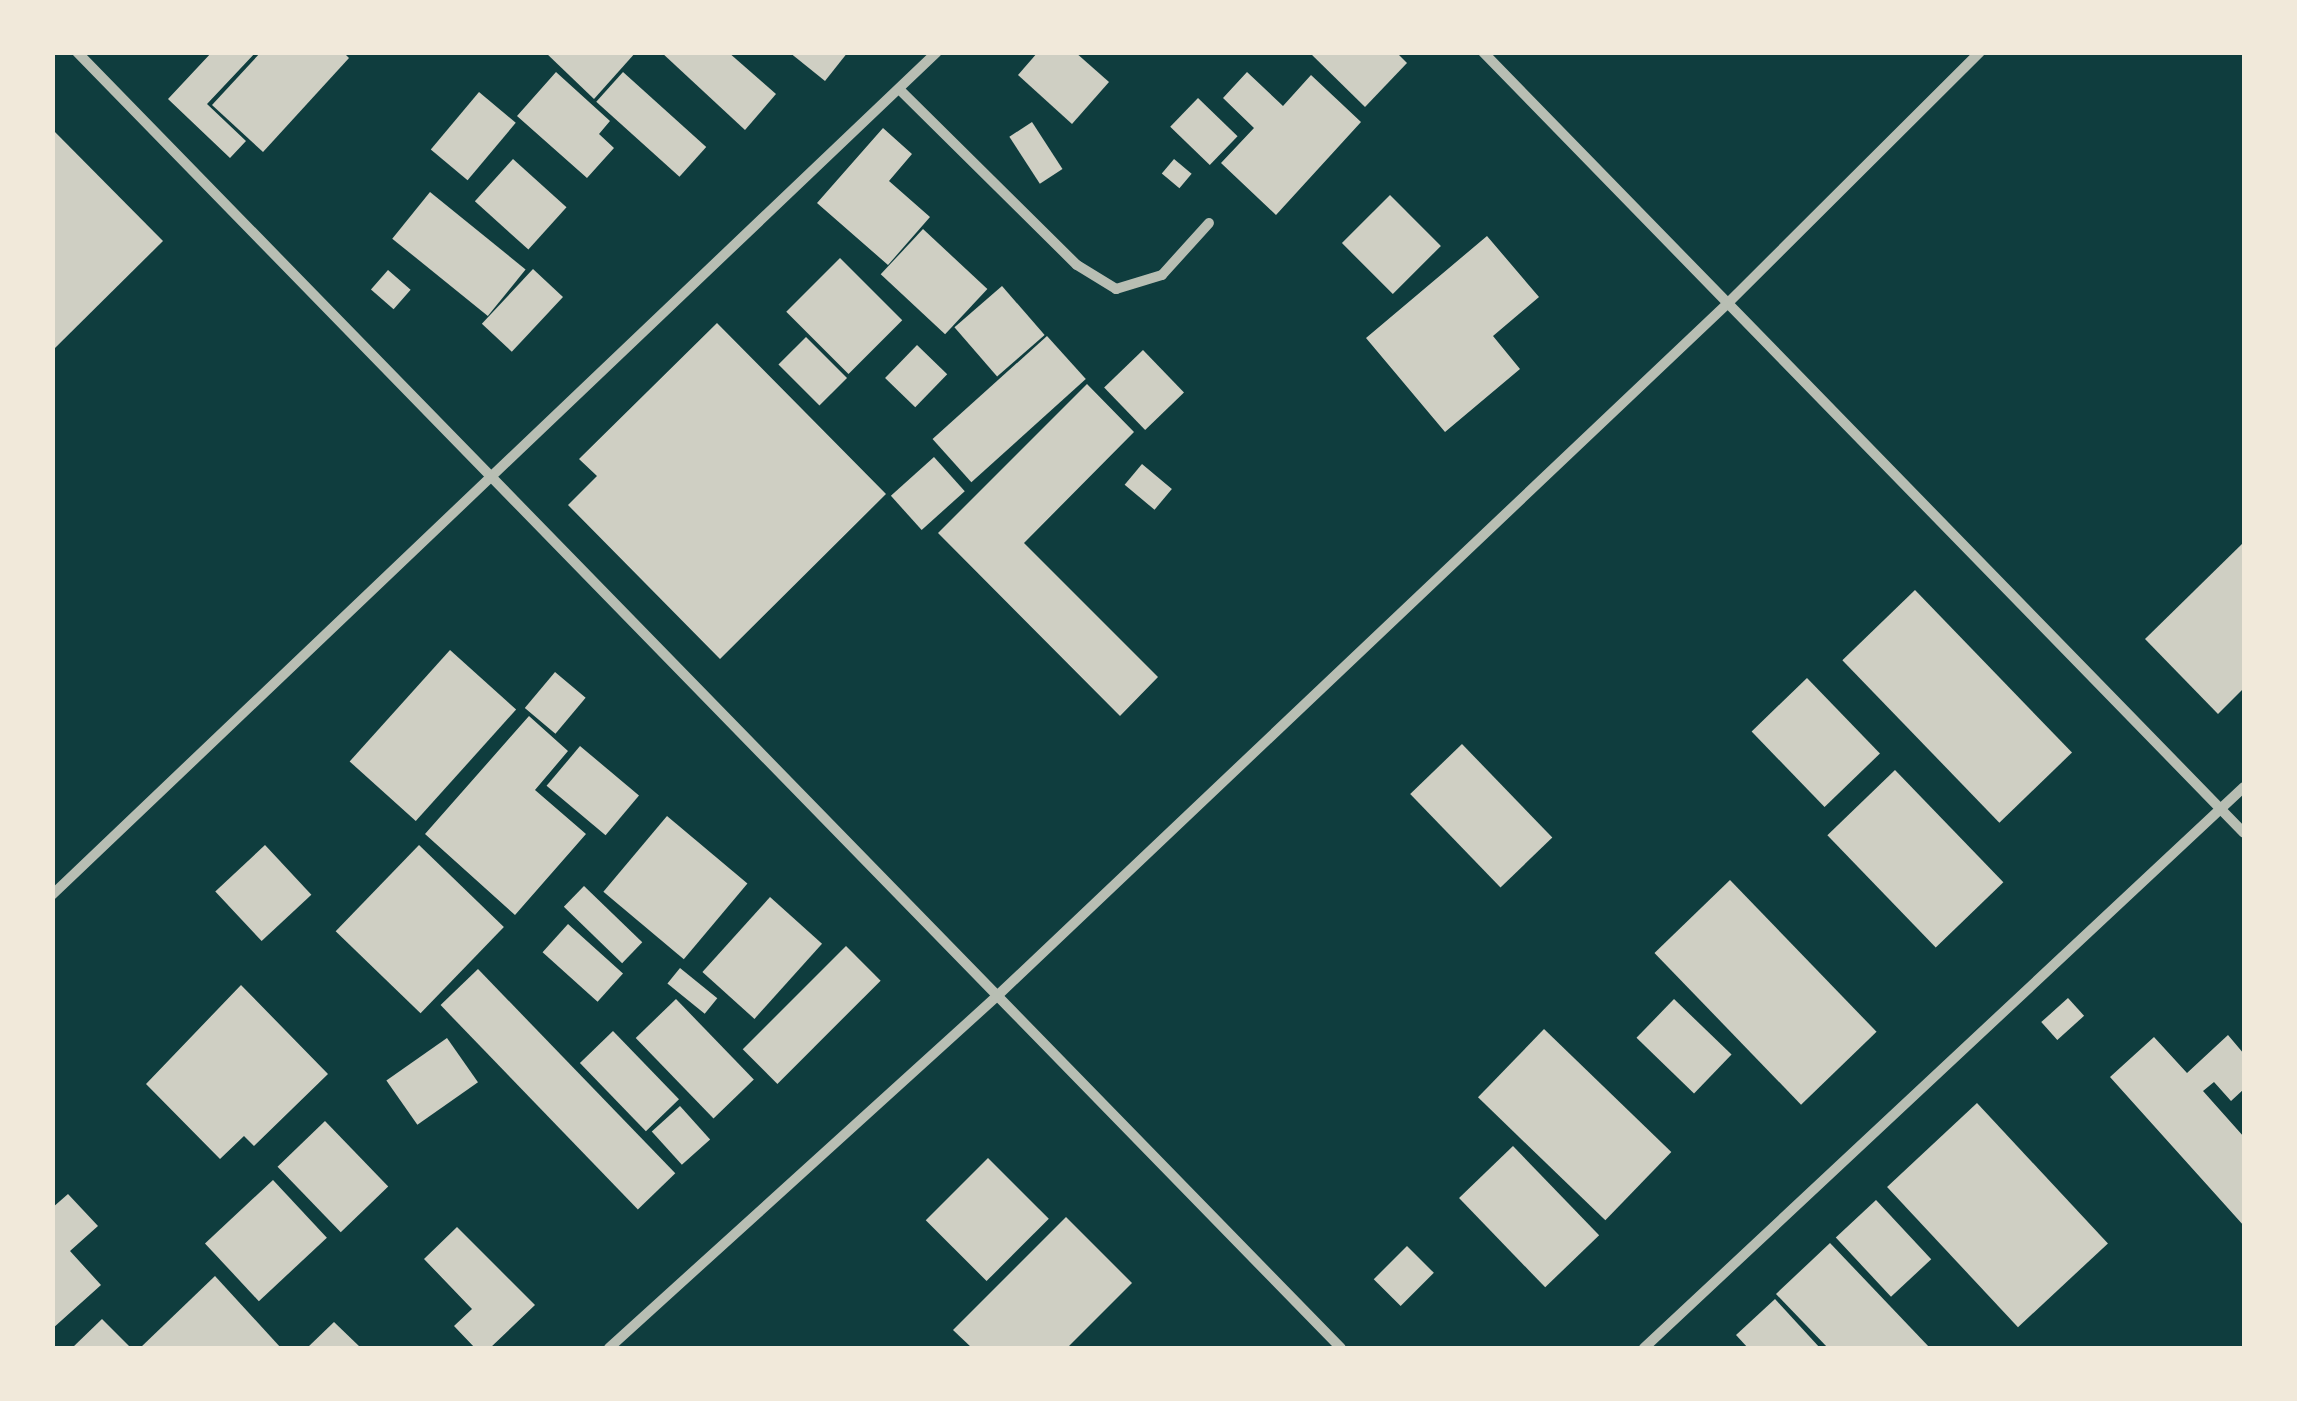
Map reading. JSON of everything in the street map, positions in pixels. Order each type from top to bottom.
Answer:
[{"type":"street","points":[[77,52],[496,477],[996,997],[1341,1348]]},
{"type":"street","points":[[52,895],[496,477],[936,52]]},
{"type":"street","points":[[1483,52],[2244,832]]},
{"type":"street","points":[[609,1348],[996,997],[1726,305],[1980,52]]},
{"type":"street","points":[[899,89],[1076,265],[1116,289],[1162,275],[1210,223]]},
{"type":"street","points":[[1644,1348],[2244,787]]},
{"type":"building","points":[[212,52],[256,52],[207,104],[246,141],[230,158],[168,99]]},
{"type":"building","points":[[261,52],[343,52],[349,58],[263,152],[212,105]]},
{"type":"building","points":[[545,52],[636,52],[594,99]]},
{"type":"building","points":[[661,52],[728,52],[776,94],[745,130]]},
{"type":"building","points":[[789,52],[848,52],[825,81]]},
{"type":"building","points":[[1038,52],[1075,52],[1109,82],[1072,124],[1018,75]]},
{"type":"building","points":[[1309,52],[1396,52],[1407,63],[1365,107]]},
{"type":"building","points":[[556,72],[610,121],[599,134],[614,148],[587,178],[517,116]]},
{"type":"building","points":[[623,72],[706,147],[679,177],[596,102]]},
{"type":"building","points":[[1247,72],[1283,106],[1311,75],[1361,122],[1276,215],[1221,163],[1254,128],[1223,98]]},
{"type":"building","points":[[479,92],[516,123],[468,180],[431,149]]},
{"type":"building","points":[[1198,98],[1238,136],[1210,165],[1170,127]]},
{"type":"building","points":[[1032,122],[1062,169],[1040,184],[1009,137]]},
{"type":"building","points":[[883,128],[912,154],[889,181],[930,217],[888,265],[817,203]]},
{"type":"building","points":[[52,129],[163,241],[52,351]]},
{"type":"building","points":[[513,159],[567,207],[528,250],[475,201]]},
{"type":"building","points":[[1174,159],[1192,174],[1179,188],[1162,174]]},
{"type":"building","points":[[430,192],[526,269],[488,316],[392,239]]},
{"type":"building","points":[[1390,195],[1441,246],[1393,294],[1342,243]]},
{"type":"building","points":[[923,229],[987,289],[945,334],[881,274]]},
{"type":"building","points":[[1487,236],[1539,297],[1493,336],[1520,369],[1445,432],[1366,338]]},
{"type":"building","points":[[840,258],[902,320],[848,374],[786,312]]},
{"type":"building","points":[[533,269],[563,297],[512,352],[482,324]]},
{"type":"building","points":[[388,270],[411,290],[394,309],[371,290]]},
{"type":"building","points":[[1002,286],[1045,335],[997,376],[954,327]]},
{"type":"building","points":[[717,323],[886,494],[720,659],[568,505],[597,476],[579,459]]},
{"type":"building","points":[[1047,336],[1086,379],[971,482],[933,439]]},
{"type":"building","points":[[806,337],[847,378],[819,406],[778,365]]},
{"type":"building","points":[[917,345],[947,374],[915,407],[885,378]]},
{"type":"building","points":[[1143,350],[1184,392],[1145,430],[1104,388]]},
{"type":"building","points":[[1087,384],[1134,432],[1024,543],[1158,677],[1120,716],[938,533]]},
{"type":"building","points":[[934,457],[965,491],[922,530],[891,496]]},
{"type":"building","points":[[1142,464],[1172,489],[1155,510],[1125,485]]},
{"type":"building","points":[[2244,542],[2244,688],[2218,714],[2145,639]]},
{"type":"building","points":[[1915,590],[2072,753],[1999,823],[1842,660]]},
{"type":"building","points":[[450,650],[516,710],[416,821],[350,761]]},
{"type":"building","points":[[555,672],[586,698],[555,734],[525,708]]},
{"type":"building","points":[[1807,678],[1880,754],[1825,807],[1752,731]]},
{"type":"building","points":[[529,716],[568,751],[535,790],[586,834],[515,915],[425,834]]},
{"type":"building","points":[[1462,744],[1552,838],[1501,888],[1410,794]]},
{"type":"building","points":[[580,746],[639,795],[606,835],[547,786]]},
{"type":"building","points":[[1895,770],[2003,882],[1936,948],[1827,835]]},
{"type":"building","points":[[667,816],[747,883],[684,959],[603,892]]},
{"type":"building","points":[[265,845],[311,895],[262,941],[215,891]]},
{"type":"building","points":[[419,845],[504,927],[421,1013],[336,931]]},
{"type":"building","points":[[1730,880],[1877,1032],[1801,1105],[1654,953]]},
{"type":"building","points":[[584,886],[642,942],[622,963],[564,907]]},
{"type":"building","points":[[770,897],[822,944],[754,1019],[702,972]]},
{"type":"building","points":[[568,924],[623,974],[598,1002],[543,952]]},
{"type":"building","points":[[846,946],[881,981],[777,1084],[743,1049]]},
{"type":"building","points":[[680,968],[717,998],[705,1014],[667,984]]},
{"type":"building","points":[[478,969],[675,1173],[638,1209],[441,1005]]},
{"type":"building","points":[[241,985],[328,1074],[254,1146],[244,1136],[220,1159],[146,1084]]},
{"type":"building","points":[[2068,998],[2084,1016],[2057,1040],[2041,1022]]},
{"type":"building","points":[[676,999],[754,1080],[714,1118],[636,1038]]},
{"type":"building","points":[[1674,999],[1732,1055],[1694,1093],[1636,1038]]},
{"type":"building","points":[[1544,1029],[1671,1152],[1605,1220],[1478,1097]]},
{"type":"building","points":[[613,1031],[679,1099],[646,1131],[580,1063]]},
{"type":"building","points":[[2228,1035],[2244,1054],[2244,1089],[2231,1101],[2214,1082],[2203,1091],[2244,1137],[2244,1226],[2110,1077],[2154,1037],[2187,1073]]},
{"type":"building","points":[[447,1038],[478,1082],[417,1125],[386,1080]]},
{"type":"building","points":[[1977,1103],[2108,1243],[2018,1327],[1887,1187]]},
{"type":"building","points":[[680,1106],[710,1139],[682,1165],[652,1131]]},
{"type":"building","points":[[325,1121],[388,1186],[341,1232],[278,1167]]},
{"type":"building","points":[[1513,1146],[1599,1235],[1545,1287],[1459,1198]]},
{"type":"building","points":[[988,1158],[1049,1219],[987,1281],[926,1220]]},
{"type":"building","points":[[273,1180],[327,1238],[259,1301],[205,1243]]},
{"type":"building","points":[[68,1194],[98,1226],[70,1251],[101,1285],[52,1329],[52,1208]]},
{"type":"building","points":[[1876,1200],[1931,1259],[1891,1297],[1836,1238]]},
{"type":"building","points":[[1066,1217],[1132,1283],[1067,1348],[972,1348],[953,1330]]},
{"type":"building","points":[[457,1227],[535,1305],[490,1348],[475,1348],[454,1326],[472,1309],[424,1259]]},
{"type":"building","points":[[1830,1243],[1930,1348],[1828,1348],[1776,1294]]},
{"type":"building","points":[[1407,1246],[1434,1273],[1401,1306],[1374,1279]]},
{"type":"building","points":[[215,1276],[281,1348],[140,1348]]},
{"type":"building","points":[[1775,1299],[1820,1348],[1748,1348],[1736,1335]]},
{"type":"building","points":[[102,1319],[131,1348],[72,1348]]},
{"type":"building","points":[[334,1322],[361,1348],[307,1348]]}]
